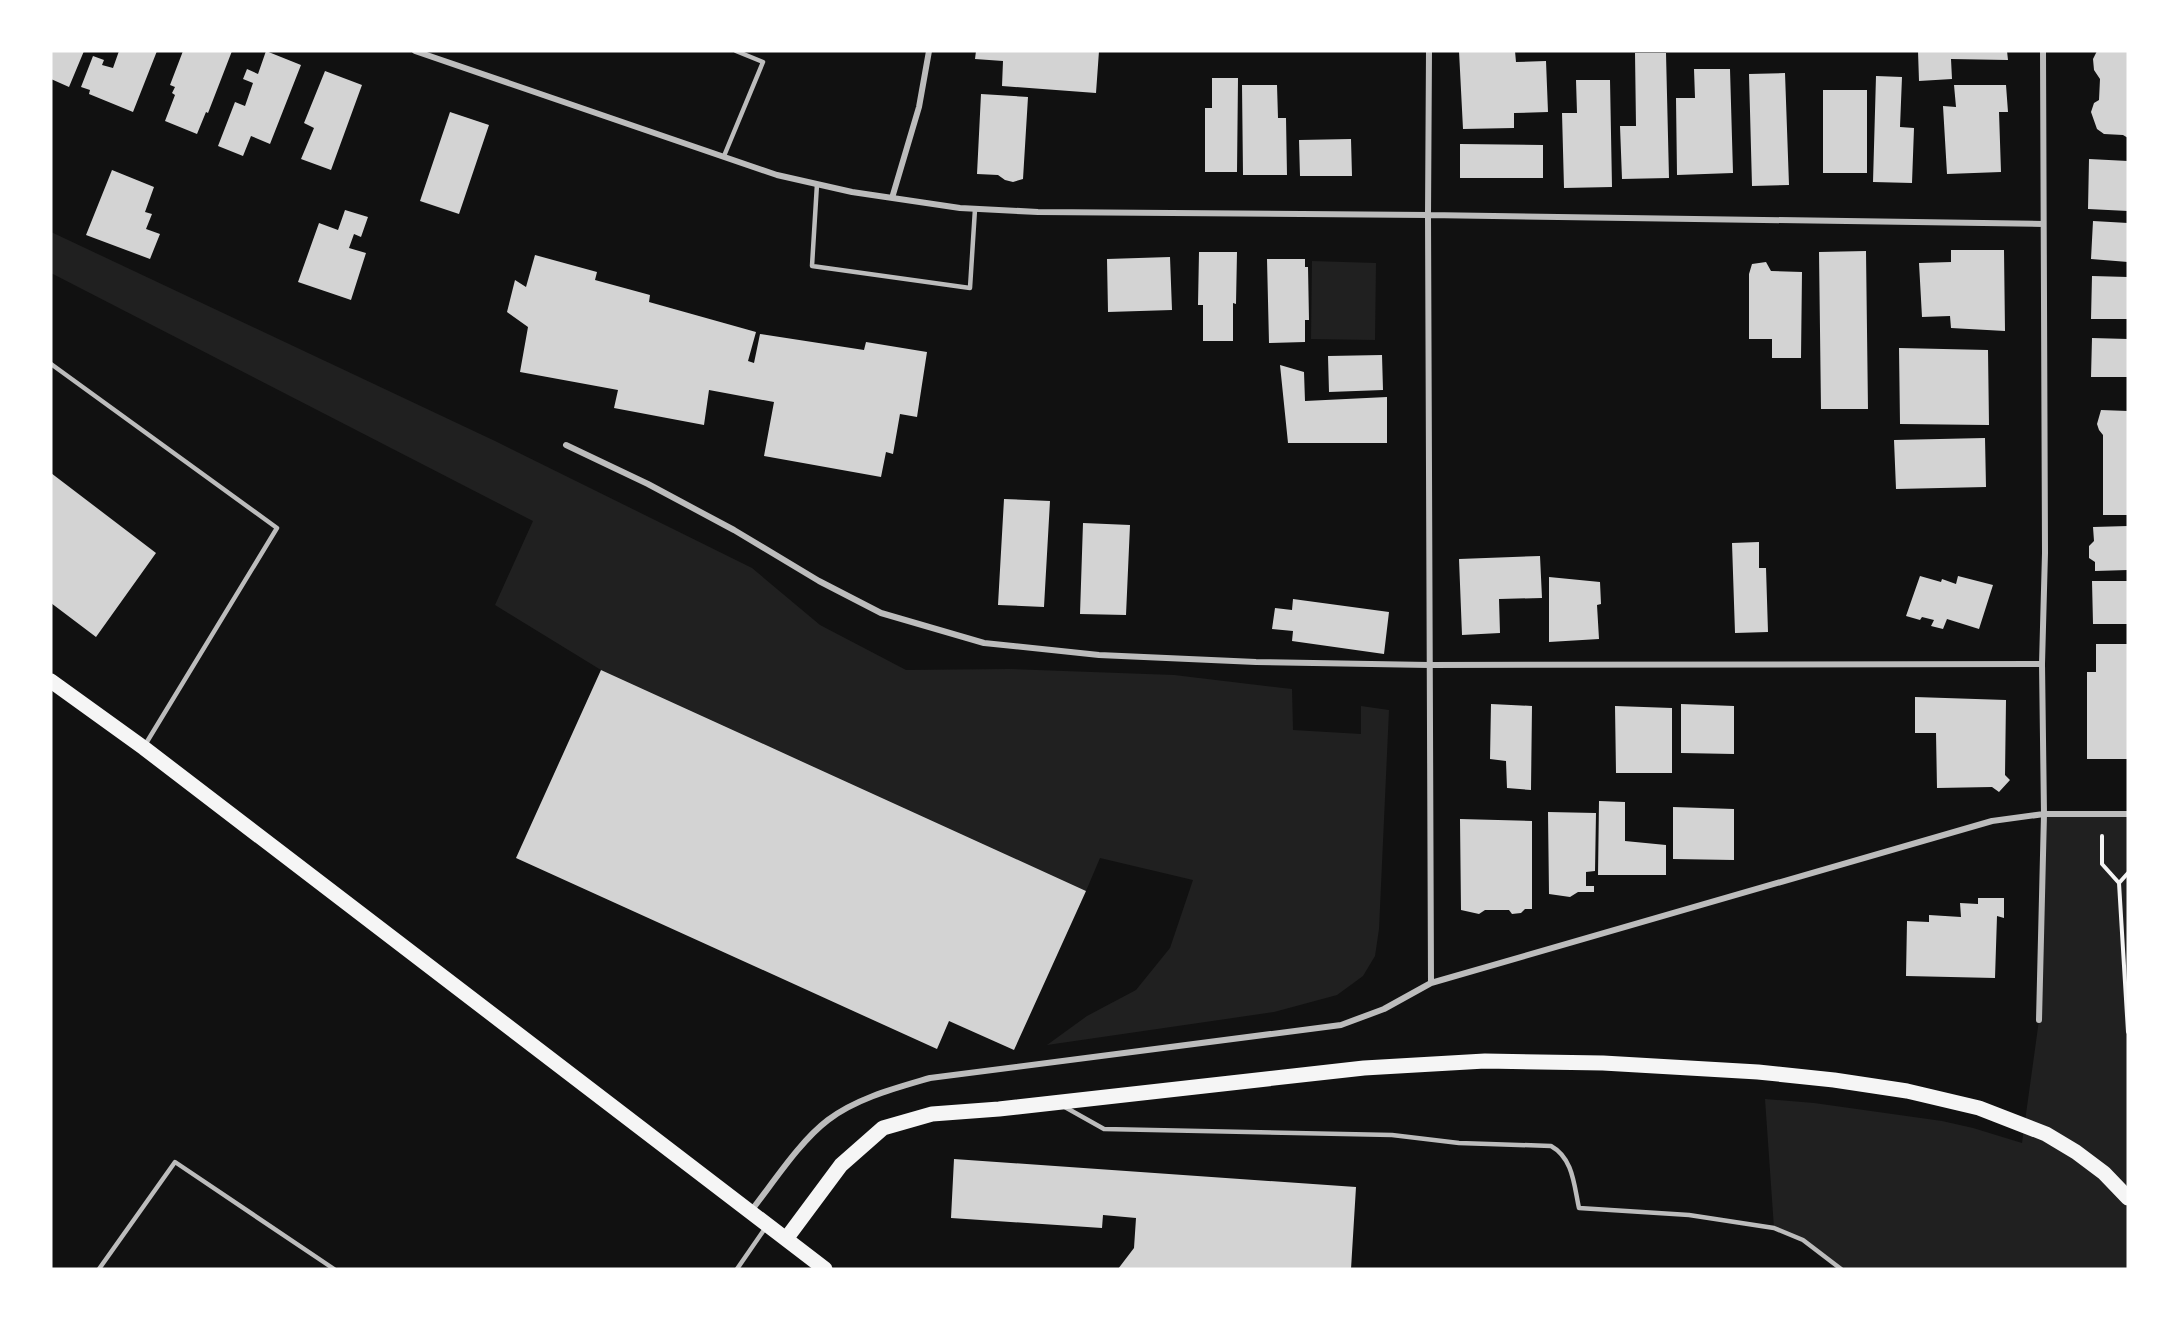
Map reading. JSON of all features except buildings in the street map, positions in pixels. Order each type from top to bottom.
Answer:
[{"type":"main road","points":[[51,681],[144,748],[825,1269]]},
{"type":"main road","points":[[786,1239],[841,1165],[883,1128],[932,1114],[1056,1103],[1364,1068],[1485,1061],[1603,1063],[1758,1072],[1907,1091],[1979,1108],[2046,1134],[2076,1152],[2104,1173],[2128,1198]]},
{"type":"street","points":[[415,51],[777,175],[892,198],[975,209],[1050,213],[1428,215],[2043,224]]},
{"type":"street","points":[[892,198],[919,107],[929,51]]},
{"type":"street","points":[[1429,51],[1431,983]]},
{"type":"street","points":[[2039,1020],[2044,814],[2042,664],[2045,553],[2043,51]]},
{"type":"street","points":[[566,445],[648,484],[734,530],[819,581],[881,613],[984,643],[1121,656],[1256,662],[1430,665],[2042,664]]},
{"type":"street","points":[[751,1212],[807,1141],[829,1119],[876,1094],[930,1078],[1341,1025],[1384,1009],[1431,983],[1992,821],[2044,814],[2128,814]]},
{"type":"lane","points":[[724,156],[763,62],[736,51]]},
{"type":"lane","points":[[817,184],[812,266],[970,288],[975,209]]},
{"type":"lane","points":[[51,364],[277,528],[144,748]]},
{"type":"lane","points":[[1056,1103],[1104,1129],[1392,1135],[1459,1143],[1551,1146],[1560,1151],[1567,1160],[1579,1208],[1689,1215],[1774,1228],[1803,1240],[1841,1269]]},
{"type":"lane","points":[[99,1269],[175,1162],[334,1269]]},
{"type":"lane","points":[[737,1269],[768,1225]]},
{"type":"path","points":[[2101,813],[2102,864],[2118,883],[2128,1032]]},
{"type":"path","points":[[2118,883],[2128,873]]},
{"type":"shaded area","points":[[51,232],[495,441],[752,568],[820,625],[906,670],[1009,669],[1174,675],[1292,689],[1293,730],[1361,734],[1361,706],[1389,710],[1379,929],[1375,956],[1363,976],[1337,995],[1274,1012],[1047,1045],[1087,1016],[1136,990],[1170,948],[1193,880],[1100,858],[1086,891],[601,670],[495,605],[533,521],[51,273]]},
{"type":"shaded area","points":[[1312,261],[1376,263],[1375,340],[1311,339]]},
{"type":"shaded area","points":[[2044,814],[2128,814],[2128,1269],[1841,1269],[1803,1240],[1774,1228],[1765,1099],[1814,1103],[1942,1121],[2022,1143],[2039,1020]]}]
